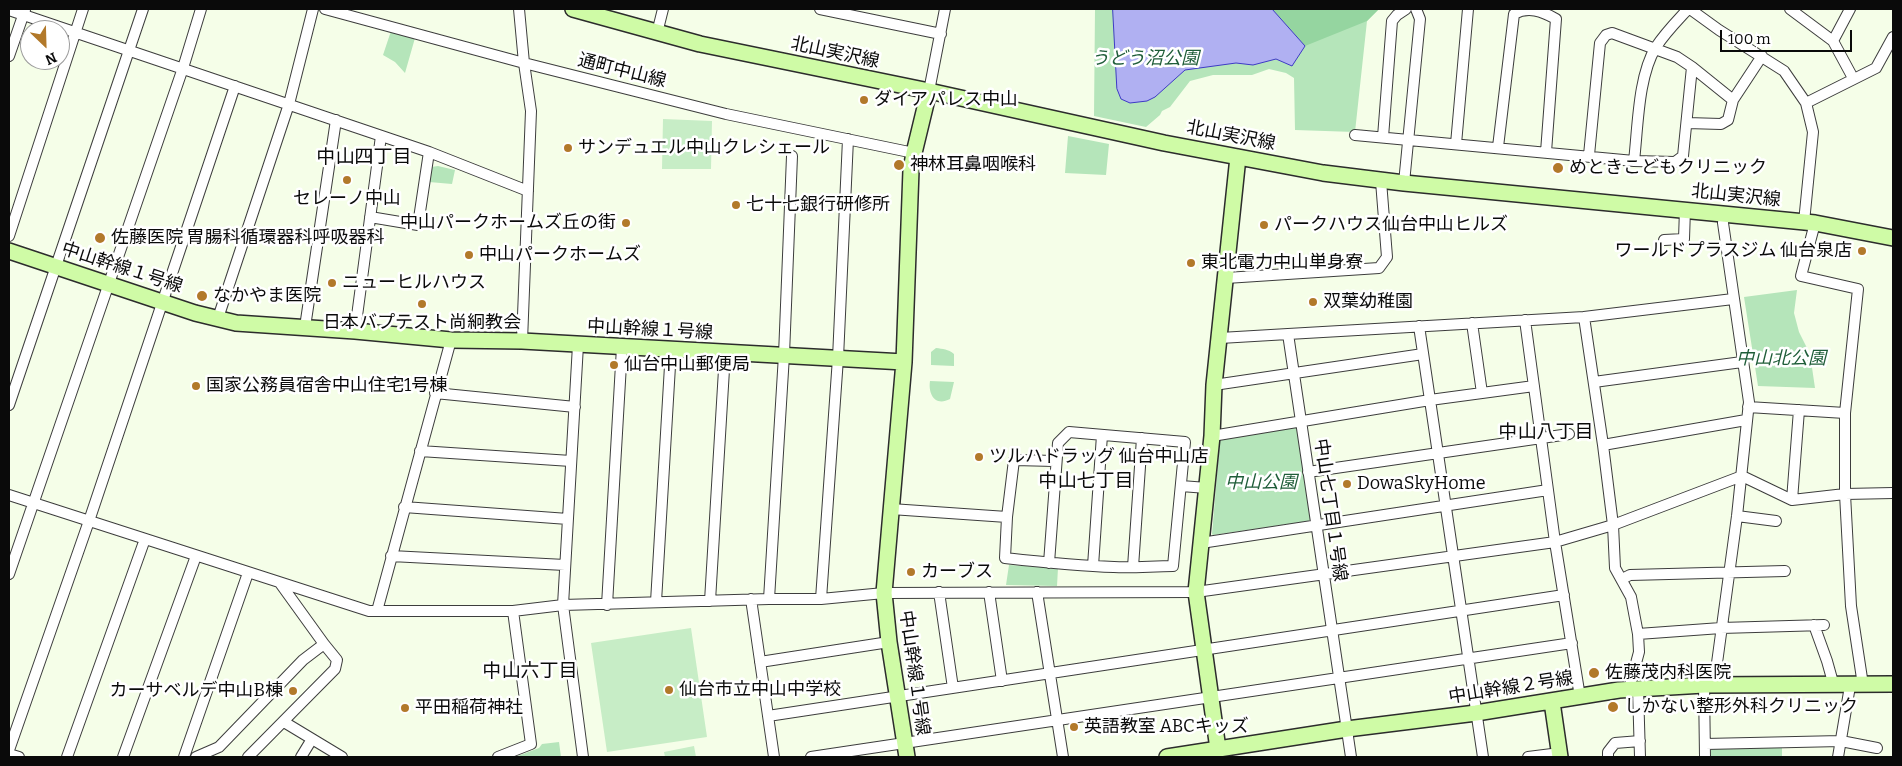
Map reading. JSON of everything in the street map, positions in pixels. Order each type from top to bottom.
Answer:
[{"type":"street","points":[[9,236],[83,9]]},
{"type":"street","points":[[9,405],[143,9]]},
{"type":"street","points":[[9,574],[183,68],[201,9]]},
{"type":"street","points":[[218,318],[289,104],[313,9]]},
{"type":"street","name":"通町中山線","points":[[325,9],[524,63],[726,114],[914,153]]},
{"type":"street","points":[[519,9],[531,111],[522,341]]},
{"type":"street","name":"北山実沢線","points":[[573,9],[700,44],[928,91],[1164,143],[1323,173],[1381,181],[1724,213],[1810,223],[1893,238]]},
{"type":"street","points":[[657,33],[663,9]]},
{"type":"street","points":[[820,9],[941,34]]},
{"type":"street","points":[[904,362],[914,153],[945,9]]},
{"type":"street","points":[[1383,137],[1392,21],[1406,9]]},
{"type":"street","points":[[1404,183],[1410,140],[1420,19],[1416,9]]},
{"type":"street","points":[[1456,144],[1468,9]]},
{"type":"street","points":[[1498,147],[1514,14],[1522,9],[1530,9],[1548,14],[1556,19],[1546,152]]},
{"type":"street","points":[[1634,161],[1645,73],[1655,48],[1689,9],[1784,71],[1806,103],[1813,132],[1810,223],[1801,276],[1858,289],[1845,413],[1845,494],[1856,686],[1838,757]]},
{"type":"street","points":[[1833,41],[1850,9]]},
{"type":"street","points":[[9,10],[24,12],[76,32],[429,152],[528,191]]},
{"type":"street","points":[[1793,10],[1833,41],[1853,78]]},
{"type":"street","points":[[9,56],[24,12]]},
{"type":"street","points":[[1589,155],[1600,43],[1606,34],[1612,33],[1677,57],[1733,100]]},
{"type":"street","points":[[1806,103],[1876,68],[1889,57],[1893,37]]},
{"type":"street","points":[[1687,123],[1721,124],[1728,120],[1733,100],[1762,56]]},
{"type":"street","points":[[1355,135],[1589,155],[1634,161],[1675,162],[1683,156],[1692,67]]},
{"type":"street","points":[[19,757],[9,752],[89,521],[235,86]]},
{"type":"street","points":[[305,327],[336,120]]},
{"type":"street","points":[[355,330],[381,136]]},
{"type":"street","points":[[821,599],[838,358],[848,139]]},
{"type":"street","points":[[370,217],[418,225],[429,152]]},
{"type":"street","points":[[769,599],[784,355],[792,156]]},
{"type":"street","points":[[1218,753],[1196,592],[1212,436],[1214,385],[1238,157]]},
{"type":"street","points":[[1226,278],[1379,268],[1387,257],[1381,181]]},
{"type":"street","points":[[1664,240],[1684,239],[1685,210]]},
{"type":"street","points":[[1705,757],[1709,685],[1720,628],[1737,516],[1748,408],[1723,224],[1724,213]]},
{"type":"street","name":"中山幹線１号線","points":[[9,251],[163,302],[236,323],[355,330],[451,340],[522,341],[904,362],[884,593],[905,751]]},
{"type":"street","points":[[1220,338],[1584,317],[1733,299]]},
{"type":"street","points":[[1584,317],[1603,445],[1615,568],[1631,597],[1638,634],[1639,652],[1634,689],[1640,757]]},
{"type":"street","points":[[1524,320],[1555,542],[1580,697]]},
{"type":"street","points":[[1472,323],[1482,393]]},
{"type":"street","points":[[1418,326],[1483,757]]},
{"type":"street","name":"中山七丁目１号線","points":[[1288,334],[1351,757]]},
{"type":"street","points":[[377,611],[451,340]]},
{"type":"street","points":[[578,345],[563,605],[583,757]]},
{"type":"street","points":[[607,605],[622,347]]},
{"type":"street","points":[[656,602],[671,349]]},
{"type":"street","points":[[710,601],[725,353]]},
{"type":"street","points":[[1214,385],[1423,354]]},
{"type":"street","points":[[1594,382],[1742,362]]},
{"type":"street","points":[[1212,436],[1430,400],[1534,386]]},
{"type":"street","points":[[436,393],[575,407]]},
{"type":"street","points":[[1748,408],[1845,413]]},
{"type":"street","points":[[1792,500],[1799,410]]},
{"type":"street","points":[[1603,445],[1746,420]]},
{"type":"street","points":[[1049,563],[1055,462],[1058,443],[1069,432],[1185,442],[1173,566],[1093,566],[1049,563],[1005,558],[1007,517],[1014,460],[1055,462]]},
{"type":"street","points":[[1308,472],[1569,434]]},
{"type":"street","points":[[1093,566],[1102,435]]},
{"type":"street","points":[[1133,567],[1142,438]]},
{"type":"street","points":[[420,451],[571,461]]},
{"type":"street","points":[[9,494],[369,611],[513,611],[563,605],[751,599],[821,599],[884,593],[1196,592],[1555,542],[1612,525],[1742,476],[1792,500],[1845,494],[1893,493]]},
{"type":"street","points":[[1182,486],[1207,488]]},
{"type":"street","points":[[1201,543],[1548,490]]},
{"type":"street","points":[[404,507],[568,519]]},
{"type":"street","points":[[891,509],[1007,517]]},
{"type":"street","points":[[1737,516],[1776,521]]},
{"type":"street","points":[[67,757],[145,539]]},
{"type":"street","points":[[123,757],[196,556]]},
{"type":"street","points":[[391,556],[565,565]]},
{"type":"street","points":[[1622,579],[1630,575],[1785,571]]},
{"type":"street","points":[[184,757],[248,573]]},
{"type":"street","points":[[248,757],[335,669],[337,660],[280,583]]},
{"type":"street","points":[[939,592],[953,688]]},
{"type":"street","points":[[989,592],[1002,681]]},
{"type":"street","points":[[1037,592],[1064,757]]},
{"type":"street","points":[[768,716],[1564,595]]},
{"type":"street","points":[[751,599],[774,757]]},
{"type":"street","points":[[498,757],[531,744],[513,611]]},
{"type":"street","points":[[1638,634],[1720,628],[1819,625],[1834,686]]},
{"type":"street","points":[[760,662],[890,642]]},
{"type":"street","points":[[812,757],[905,751],[1059,720],[1572,643]]},
{"type":"street","points":[[196,757],[219,747],[303,660],[324,644]]},
{"type":"street","name":"中山幹線２号線","points":[[1167,757],[1218,753],[1347,729],[1476,713],[1634,689],[1709,685],[1856,686],[1893,684]]},
{"type":"street","points":[[1528,757],[1560,755],[1552,702]]},
{"type":"street","points":[[284,722],[342,757]]},
{"type":"street","points":[[301,757],[312,739]]},
{"type":"street","points":[[1608,757],[1608,752],[1615,743],[1640,741]]},
{"type":"street","points":[[1705,744],[1842,741],[1876,748]]},
{"type":"green space","name":"うどう沼公園","points":[[1095,9],[1377,9],[1367,21],[1355,132],[1295,130],[1294,78],[1286,73],[1269,69],[1252,75],[1213,75],[1190,81],[1170,107],[1162,111],[1146,127],[1094,116]]},
{"type":"green space","points":[[1272,9],[1378,10],[1367,21],[1305,46]]},
{"type":"green space","points":[[391,31],[415,38],[405,73],[395,62],[383,55]]},
{"type":"green space","points":[[663,119],[712,121],[711,169],[662,169]]},
{"type":"green space","points":[[1068,136],[1109,144],[1106,175],[1065,173]]},
{"type":"green space","points":[[438,166],[455,170],[452,184],[429,182],[431,167]]},
{"type":"green space","name":"中山北公園","points":[[1797,290],[1794,313],[1799,332],[1810,354],[1815,388],[1758,386],[1744,297]]},
{"type":"green space","points":[[936,348],[948,350],[954,354],[954,366],[931,365],[931,352]]},
{"type":"green space","points":[[930,381],[954,382],[950,399],[940,401],[934,398],[931,395]]},
{"type":"green space","name":"中山公園","points":[[1296,426],[1299,428],[1311,519],[1309,521],[1213,535],[1220,439]]},
{"type":"green space","points":[[1009,565],[1058,568],[1057,586],[1006,585]]},
{"type":"green space","points":[[691,628],[707,737],[607,752],[591,643]]},
{"type":"green space","points":[[559,742],[561,757],[515,757],[539,748],[542,744]]},
{"type":"green space","points":[[694,746],[696,757],[665,757],[664,752]]},
{"type":"green space","points":[[1716,746],[1782,746],[1782,757],[1711,757],[1711,750]]},
{"type":"water","points":[[1113,9],[1272,9],[1305,46],[1292,66],[1276,59],[1253,65],[1236,63],[1185,70],[1155,97],[1147,101],[1130,103],[1121,99],[1117,89]]},
{"type":"place","name":"ダイアパレス中山","points":[[864,100]]},
{"type":"place","name":"サンデュエル中山クレシェール","points":[[568,148]]},
{"type":"place","name":"神林耳鼻咽喉科","points":[[899,165]]},
{"type":"place","name":"めときこどもクリニック","points":[[1558,168]]},
{"type":"place","name":"セレーノ中山","points":[[347,180]]},
{"type":"place","name":"七十七銀行研修所","points":[[736,205]]},
{"type":"place","name":"中山パークホームズ丘の街","points":[[626,223]]},
{"type":"place","name":"パークハウス仙台中山ヒルズ","points":[[1264,225]]},
{"type":"place","name":"佐藤医院 胃腸科循環器科呼吸器科","points":[[100,238]]},
{"type":"place","name":"ワールドプラスジム 仙台泉店","points":[[1862,251]]},
{"type":"place","name":"中山パークホームズ","points":[[469,255]]},
{"type":"place","name":"東北電力中山単身寮","points":[[1191,263]]},
{"type":"place","name":"ニューヒルハウス","points":[[332,283]]},
{"type":"place","name":"なかやま医院","points":[[202,296]]},
{"type":"place","name":"双葉幼稚園","points":[[1313,302]]},
{"type":"place","name":"日本バプテスト尚絅教会","points":[[422,304]]},
{"type":"place","name":"仙台中山郵便局","points":[[614,365]]},
{"type":"place","name":"国家公務員宿舎中山住宅1号棟","points":[[196,386]]},
{"type":"place","name":"ツルハドラッグ 仙台中山店","points":[[979,457]]},
{"type":"place","name":"DowaSkyHome","points":[[1347,484]]},
{"type":"place","name":"カーブス","points":[[911,572]]},
{"type":"place","name":"佐藤茂内科医院","points":[[1594,673]]},
{"type":"place","name":"仙台市立中山中学校","points":[[669,690]]},
{"type":"place","name":"カーサベルデ中山B棟","points":[[293,691]]},
{"type":"place","name":"しかない整形外科クリニック","points":[[1613,707]]},
{"type":"place","name":"平田稲荷神社","points":[[405,708]]},
{"type":"place","name":"英語教室 ABCキッズ","points":[[1074,727]]},
{"type":"district","name":"中山四丁目","points":[[364,158]]},
{"type":"district","name":"中山八丁目","points":[[1546,433]]},
{"type":"district","name":"中山七丁目","points":[[1086,482]]},
{"type":"district","name":"中山六丁目","points":[[530,672]]}]
